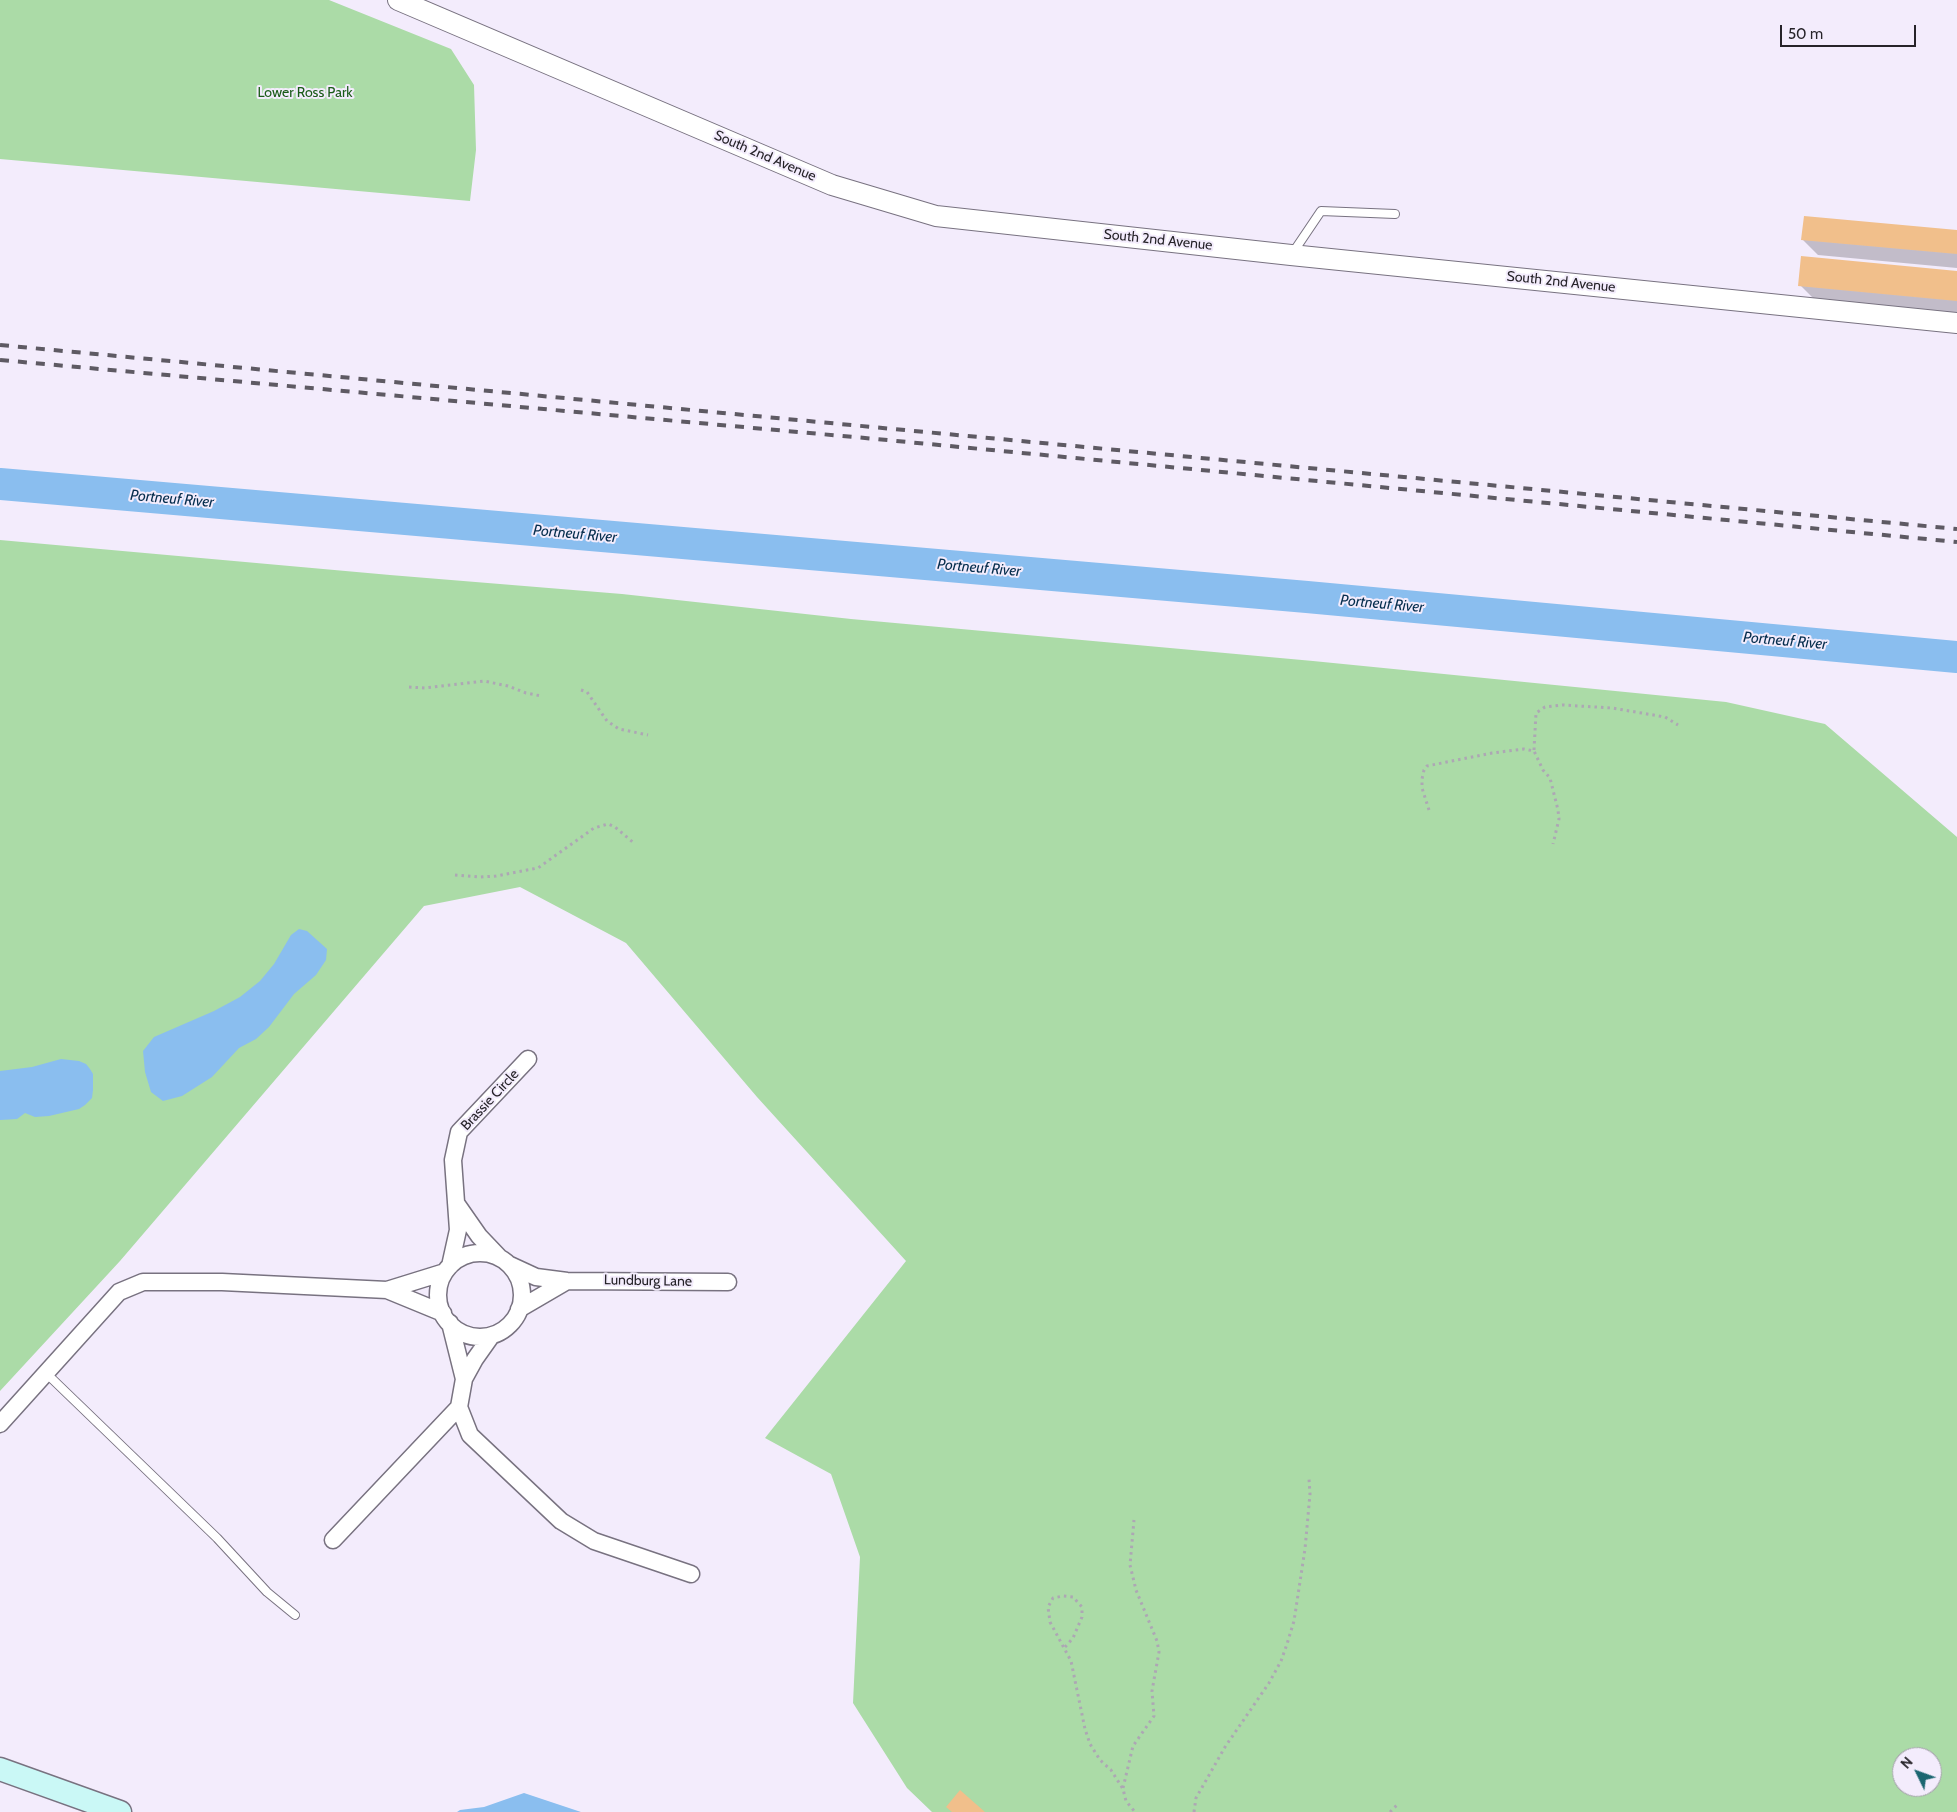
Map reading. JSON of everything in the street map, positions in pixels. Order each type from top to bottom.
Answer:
[{"type":"main road","points":[[0,1769],[120,1812]]},
{"type":"street","name":"South 2nd Avenue","points":[[398,0],[832,185],[936,216],[1291,255],[1957,323]]},
{"type":"street","name":"Brassie Circle","points":[[448,1269],[458,1230],[453,1160],[458,1132],[528,1059]]},
{"type":"street","points":[[388,1290],[446,1318],[455,1329],[468,1335],[482,1337],[492,1335],[508,1326],[517,1315],[522,1302],[522,1288],[518,1276],[480,1236],[456,1203]]},
{"type":"street","points":[[464,1379],[446,1318],[440,1305],[438,1291],[442,1277],[460,1258],[473,1253],[486,1253],[505,1261]]},
{"type":"street","name":"Lundburg Lane","points":[[505,1261],[536,1277],[567,1281],[728,1282]]},
{"type":"street","points":[[0,1424],[119,1292],[143,1282],[222,1282],[388,1290],[448,1269]]},
{"type":"street","points":[[519,1309],[567,1281]]},
{"type":"street","points":[[492,1335],[464,1379],[459,1407],[470,1435],[561,1521],[594,1541],[691,1574]]},
{"type":"street","points":[[333,1540],[459,1407]]},
{"type":"lane","points":[[1291,255],[1320,211],[1395,214]]},
{"type":"lane","points":[[46,1373],[217,1538],[266,1592],[294,1615]]},
{"type":"path","points":[[409,686],[424,688],[484,681],[542,696]]},
{"type":"path","points":[[581,690],[587,692],[607,721],[633,733],[648,735]]},
{"type":"path","points":[[1553,844],[1559,819],[1558,810],[1550,778],[1543,770],[1534,750],[1536,713],[1545,707],[1563,705],[1612,708],[1665,717],[1678,725]]},
{"type":"path","points":[[1429,810],[1422,788],[1424,770],[1428,766],[1492,753],[1524,749],[1534,750]]},
{"type":"path","points":[[455,875],[496,876],[538,868],[594,828],[608,824],[615,827],[635,844]]},
{"type":"path","points":[[1194,1812],[1196,1798],[1225,1747],[1269,1683],[1287,1644],[1294,1621],[1305,1549],[1310,1494],[1309,1479]]},
{"type":"path","points":[[1123,1789],[1133,1746],[1154,1716],[1152,1690],[1159,1652],[1157,1641],[1136,1590],[1130,1565],[1134,1520]]},
{"type":"path","points":[[1064,1647],[1073,1638],[1082,1617],[1082,1607],[1073,1597],[1063,1596],[1053,1598],[1048,1607],[1050,1622],[1071,1661],[1078,1700],[1090,1744],[1100,1760],[1111,1770],[1123,1789],[1126,1801],[1135,1812]]},
{"type":"path","points":[[1390,1812],[1398,1804]]},
{"type":"green space","name":"Lower Ross Park","points":[[0,0],[329,0],[451,49],[474,85],[476,150],[470,201],[0,159]]},
{"type":"green space","points":[[0,540],[622,594],[851,619],[1313,661],[1726,702],[1825,724],[1957,837],[1957,1812],[932,1812],[907,1788],[853,1703],[860,1557],[831,1474],[765,1438],[906,1261],[757,1097],[626,943],[520,887],[424,906],[120,1261],[0,1391]]},
{"type":"water","points":[[299,929],[307,931],[327,949],[326,960],[316,975],[294,994],[269,1027],[256,1039],[239,1048],[212,1077],[182,1096],[163,1101],[151,1092],[145,1072],[143,1051],[154,1037],[214,1011],[240,997],[260,981],[274,964],[291,935]]},
{"type":"water","points":[[61,1059],[79,1061],[86,1064],[93,1074],[92,1098],[85,1105],[79,1109],[49,1116],[35,1117],[25,1113],[17,1119],[0,1120],[0,1071],[32,1067]]},
{"type":"water","points":[[524,1793],[581,1812],[457,1812],[484,1807]]},
{"type":"building","points":[[1804,216],[1957,230],[1957,254],[1801,240]]},
{"type":"building","points":[[1801,256],[1957,271],[1957,301],[1798,286]]},
{"type":"building","points":[[960,1790],[985,1812],[952,1812],[946,1807]]},
{"type":"waterway","name":"Portneuf River","points":[[0,484],[1307,597],[1957,657]]},
{"type":"railway","points":[[0,345],[1957,529]]},
{"type":"railway","points":[[0,360],[876,439],[1957,542]]}]
